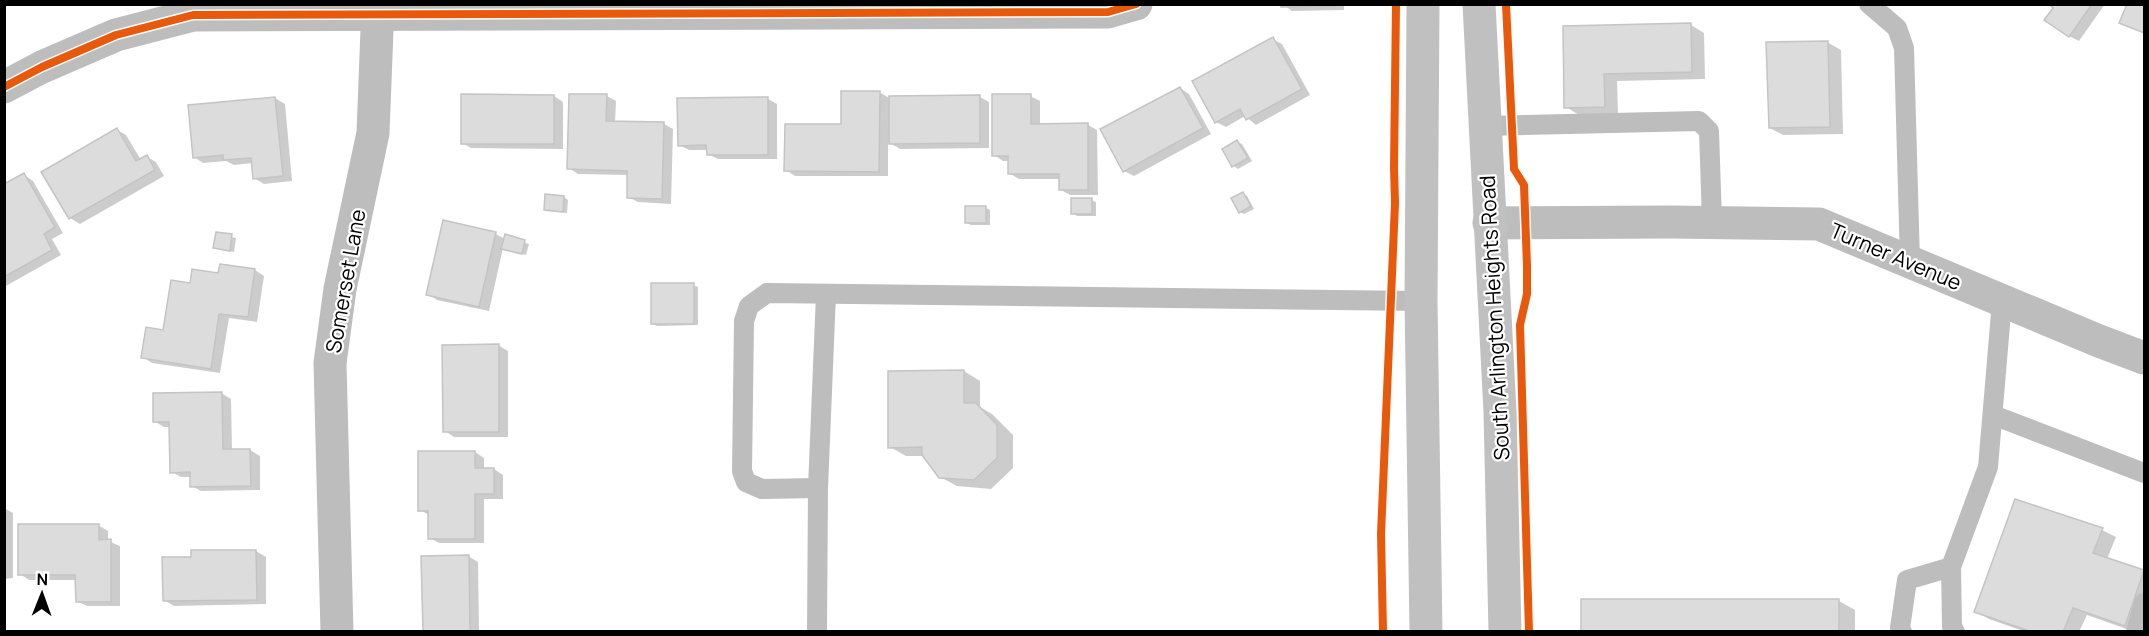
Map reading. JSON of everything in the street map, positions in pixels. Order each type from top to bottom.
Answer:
[{"type":"main road","points":[[1423,4],[1421,301],[1426,632]]},
{"type":"main road","name":"South Arlington Heights Road","points":[[1479,4],[1500,412],[1505,632]]},
{"type":"street","points":[[4,87],[42,67],[116,34],[193,15],[378,9],[1108,12],[1136,4]]},
{"type":"street","name":"Somerset Lane","points":[[337,632],[330,363],[340,289],[373,133],[378,9]]},
{"type":"street","name":"Turner Avenue","points":[[1489,223],[1819,224],[2145,358]]},
{"type":"lane","points":[[1869,4],[1897,28],[1904,48],[1910,262]]},
{"type":"lane","points":[[1485,126],[1699,121],[1709,131],[1712,222]]},
{"type":"lane","points":[[818,488],[762,489],[746,482],[742,471],[744,321],[749,306],[767,293],[1421,301]]},
{"type":"lane","points":[[817,632],[818,488],[826,294]]},
{"type":"lane","points":[[1955,632],[1952,627],[1951,567],[1988,467],[2002,301]]},
{"type":"lane","points":[[1993,415],[2145,474]]},
{"type":"lane","points":[[1902,632],[1900,628],[1907,580],[1951,567]]},
{"type":"lane","points":[[2136,632],[2145,603]]},
{"type":"building","points":[[1281,4],[1335,4],[1335,6],[1281,7]]},
{"type":"building","points":[[2049,4],[2092,4],[2069,37],[2044,20],[2053,8]]},
{"type":"building","points":[[2127,4],[2144,4],[2144,33],[2119,23]]},
{"type":"building","points":[[1691,23],[1692,72],[1604,74],[1605,107],[1564,108],[1563,26]]},
{"type":"building","points":[[1273,37],[1302,89],[1246,120],[1240,109],[1215,123],[1192,81]]},
{"type":"building","points":[[1828,41],[1830,127],[1769,128],[1766,42]]},
{"type":"building","points":[[1180,87],[1203,128],[1123,172],[1100,129]]},
{"type":"building","points":[[841,91],[880,91],[879,172],[784,171],[785,124],[841,124]]},
{"type":"building","points":[[461,94],[554,95],[554,144],[461,144]]},
{"type":"building","points":[[569,94],[607,94],[606,121],[664,122],[662,199],[627,198],[627,171],[567,169]]},
{"type":"building","points":[[992,94],[1031,94],[1031,124],[1088,123],[1088,190],[1059,190],[1059,174],[1008,174],[1008,156],[992,156]]},
{"type":"building","points":[[980,95],[980,143],[889,144],[889,96]]},
{"type":"building","points":[[275,97],[283,176],[253,179],[251,158],[223,160],[223,155],[193,158],[188,105]]},
{"type":"building","points":[[768,97],[768,155],[707,155],[706,145],[678,146],[677,98]]},
{"type":"building","points":[[117,128],[136,161],[147,155],[155,170],[69,219],[41,172]]},
{"type":"building","points":[[1237,140],[1248,158],[1232,167],[1222,149]]},
{"type":"building","points":[[24,173],[55,227],[44,234],[52,250],[4,277],[4,184]]},
{"type":"building","points":[[1243,192],[1251,206],[1239,213],[1231,198]]},
{"type":"building","points":[[545,194],[564,196],[563,212],[544,210]]},
{"type":"building","points":[[1071,198],[1092,198],[1092,214],[1071,214]]},
{"type":"building","points":[[965,206],[986,206],[986,223],[965,223]]},
{"type":"building","points":[[443,220],[496,232],[479,307],[426,295]]},
{"type":"building","points":[[216,232],[232,234],[230,251],[213,248]]},
{"type":"building","points":[[505,234],[525,240],[522,254],[501,249]]},
{"type":"building","points":[[220,264],[255,269],[248,317],[219,314],[211,369],[141,358],[146,327],[163,330],[171,280],[190,283],[192,269],[218,273]]},
{"type":"building","points":[[651,283],[694,283],[694,324],[651,324]]},
{"type":"building","points":[[499,344],[499,432],[443,432],[442,345]]},
{"type":"building","points":[[964,370],[964,403],[976,403],[997,425],[997,458],[974,480],[939,478],[922,455],[922,447],[888,448],[888,371]]},
{"type":"building","points":[[222,392],[223,449],[250,449],[251,486],[190,487],[190,472],[170,473],[169,422],[153,422],[153,393]]},
{"type":"building","points":[[418,451],[475,451],[475,468],[494,468],[494,494],[475,494],[475,539],[428,539],[428,511],[418,511]]},
{"type":"building","points":[[2015,499],[2103,528],[2093,553],[2144,570],[2125,626],[2073,608],[2063,632],[2032,632],[1974,612]]},
{"type":"building","points":[[18,524],[99,524],[99,540],[111,539],[111,602],[76,602],[75,575],[18,575]]},
{"type":"building","points":[[191,550],[256,550],[257,600],[163,601],[162,557],[191,557]]},
{"type":"building","points":[[469,555],[470,632],[423,632],[421,556]]},
{"type":"building","points":[[1581,599],[1839,599],[1839,632],[1581,632]]},
{"type":"cycle path","points":[[4,87],[42,67],[116,35],[193,15],[1108,12],[1136,4]]},
{"type":"cycle path","points":[[1383,632],[1381,534],[1395,203],[1396,4]]},
{"type":"cycle path","points":[[1506,4],[1514,169],[1524,185],[1527,266],[1527,294],[1520,325],[1529,632]]}]
